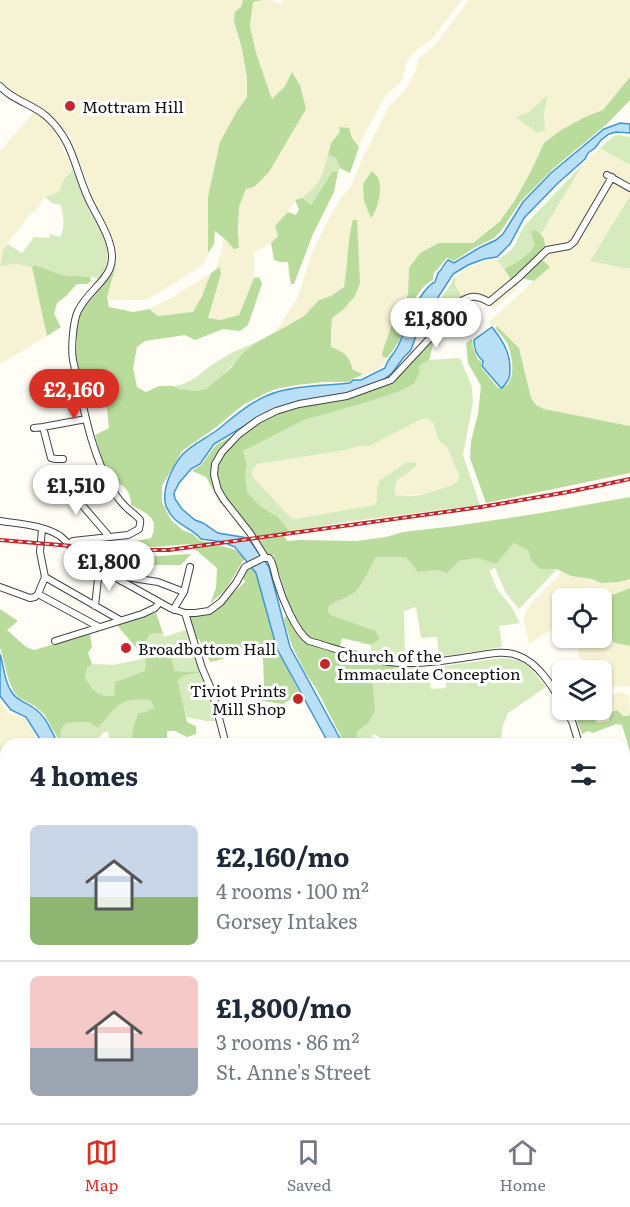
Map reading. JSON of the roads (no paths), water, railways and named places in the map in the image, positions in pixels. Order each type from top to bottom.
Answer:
[{"type":"street","points":[[0,86],[15,98],[40,111],[65,138],[88,198],[108,239],[112,256],[111,267],[103,282],[87,297],[76,313],[72,356],[86,419],[101,469],[121,503],[140,520],[139,529],[128,535],[73,541],[69,544]]},
{"type":"street","points":[[552,687],[530,662],[512,653],[401,663],[383,661],[309,641],[300,634],[266,558],[218,490],[214,475],[215,464],[222,452],[239,434],[258,420],[276,411],[299,404],[347,396],[391,380],[460,302],[466,298],[478,296],[491,301],[551,246],[568,246],[574,242],[610,176],[630,188]]},
{"type":"street","points":[[46,379],[46,377],[78,380]]},
{"type":"street","points":[[34,428],[86,419]]},
{"type":"street","points":[[43,427],[51,458],[63,459]]},
{"type":"street","points":[[64,484],[108,537]]},
{"type":"street","points":[[0,521],[42,529],[59,536],[80,557],[159,603],[185,613],[200,613],[215,607],[232,590],[246,566],[266,558]]},
{"type":"street","points":[[0,587],[30,598],[38,594],[45,577],[40,552],[42,529]]},
{"type":"street","points":[[174,610],[184,592],[190,567]]},
{"type":"street","points":[[95,606],[98,579],[102,570]]},
{"type":"street","points":[[45,577],[120,620]]},
{"type":"street","points":[[121,580],[126,578],[158,582],[184,592]]},
{"type":"street","points":[[38,594],[99,627]]},
{"type":"street","points":[[55,641],[142,614],[155,608],[159,603]]},
{"type":"street","points":[[185,613],[202,668],[212,691],[224,738]]},
{"type":"street","points":[[571,720],[577,738]]},
{"type":"water","points":[[620,123],[630,124],[630,133],[609,134],[557,184],[524,218],[510,244],[497,257],[468,265],[453,274],[419,327],[411,350],[392,373],[374,387],[289,404],[269,411],[214,444],[200,464],[191,469],[179,483],[174,493],[182,509],[195,520],[218,533],[248,538],[269,567],[290,647],[340,738],[326,738],[277,649],[256,573],[235,547],[223,542],[201,539],[173,518],[165,500],[166,486],[171,472],[185,452],[245,408],[268,395],[295,388],[350,383],[385,368],[399,345],[416,305],[427,288],[435,282],[446,262],[448,260],[454,263],[496,240],[503,234],[523,202],[551,173],[604,129]]},
{"type":"water","points":[[492,327],[504,345],[509,360],[509,378],[502,388],[482,366],[483,361],[474,346],[474,340]]},
{"type":"water","points":[[0,654],[5,678],[11,691],[42,715],[55,738],[39,738],[26,717],[11,710],[0,696]]},
{"type":"railway","points":[[0,540],[120,550],[169,550],[481,507],[630,479]]},
{"type":"place","name":"Mottram Hill","points":[[70,106]]},
{"type":"place","name":"Broadbottom Hall","points":[[126,648]]},
{"type":"place","name":"Church of the Immaculate Conception","points":[[325,664]]},
{"type":"place","name":"Tiviot Prints Mill Shop","points":[[298,699]]}]
